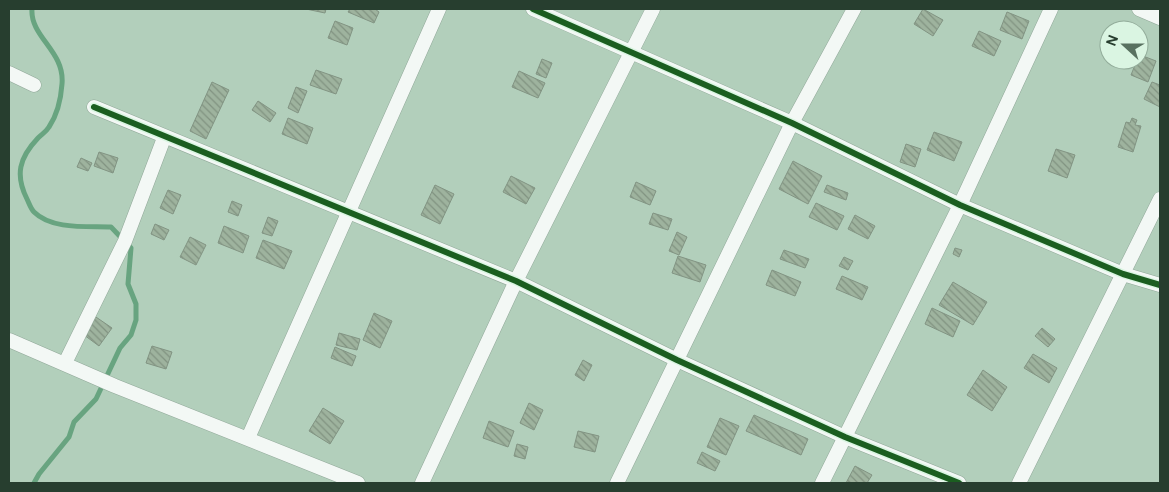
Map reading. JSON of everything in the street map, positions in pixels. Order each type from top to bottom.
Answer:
[{"type":"street","points":[[248,438],[439,9]]},
{"type":"street","points":[[533,9],[792,123],[960,205],[1123,274],[1160,285]]},
{"type":"street","points":[[422,483],[516,281],[653,9]]},
{"type":"street","points":[[617,483],[792,123],[854,9]]},
{"type":"street","points":[[822,483],[960,205],[1051,9]]},
{"type":"street","points":[[1139,9],[1160,18]]},
{"type":"street","points":[[9,73],[34,85]]},
{"type":"street","points":[[94,107],[164,138],[348,211],[516,281],[677,360],[844,436],[959,483]]},
{"type":"street","points":[[65,363],[125,241],[164,138]]},
{"type":"street","points":[[1019,483],[1160,199]]},
{"type":"street","points":[[9,340],[115,386],[358,483]]},
{"type":"building","points":[[306,9],[326,9],[325,13]]},
{"type":"building","points":[[350,9],[375,9],[379,12],[374,23],[348,12]]},
{"type":"building","points":[[923,9],[943,20],[933,36],[914,24]]},
{"type":"building","points":[[1007,12],[1029,21],[1022,39],[1000,30]]},
{"type":"building","points":[[335,21],[353,28],[347,45],[328,38]]},
{"type":"building","points":[[979,31],[1001,41],[994,56],[972,46]]},
{"type":"building","points":[[1149,58],[1156,61],[1148,82],[1131,75],[1133,70],[1149,70]]},
{"type":"building","points":[[542,59],[552,63],[546,78],[536,74]]},
{"type":"building","points":[[316,70],[342,79],[336,94],[310,85]]},
{"type":"building","points":[[519,71],[545,83],[538,98],[512,87]]},
{"type":"building","points":[[212,82],[229,90],[206,139],[190,131]]},
{"type":"building","points":[[1152,82],[1160,85],[1160,107],[1144,99]]},
{"type":"building","points":[[296,87],[307,91],[298,113],[288,108]]},
{"type":"building","points":[[258,101],[276,113],[270,122],[252,110]]},
{"type":"building","points":[[288,118],[313,128],[307,144],[282,134]]},
{"type":"building","points":[[1132,118],[1137,120],[1135,125],[1141,126],[1133,152],[1118,147],[1126,122],[1130,123]]},
{"type":"building","points":[[934,132],[962,142],[954,161],[927,150]]},
{"type":"building","points":[[906,144],[921,149],[915,167],[900,162]]},
{"type":"building","points":[[1056,149],[1075,155],[1067,178],[1048,171]]},
{"type":"building","points":[[99,152],[118,158],[113,173],[94,166]]},
{"type":"building","points":[[81,158],[92,163],[88,171],[77,167]]},
{"type":"building","points":[[793,161],[822,176],[808,204],[779,189]]},
{"type":"building","points":[[511,176],[535,188],[526,204],[503,192]]},
{"type":"building","points":[[636,182],[656,191],[650,205],[630,197]]},
{"type":"building","points":[[435,185],[454,194],[440,224],[421,215]]},
{"type":"building","points":[[827,185],[848,193],[846,200],[824,192]]},
{"type":"building","points":[[168,190],[181,195],[173,214],[160,208]]},
{"type":"building","points":[[232,201],[242,205],[238,216],[228,212]]},
{"type":"building","points":[[816,203],[844,216],[837,230],[809,217]]},
{"type":"building","points":[[653,213],[672,219],[668,230],[649,224]]},
{"type":"building","points":[[855,215],[875,226],[868,239],[848,229]]},
{"type":"building","points":[[268,217],[278,221],[272,236],[262,233]]},
{"type":"building","points":[[155,224],[169,230],[164,240],[151,234]]},
{"type":"building","points":[[224,226],[249,236],[243,253],[218,243]]},
{"type":"building","points":[[677,232],[687,237],[679,255],[669,251]]},
{"type":"building","points":[[190,237],[206,245],[196,265],[180,257]]},
{"type":"building","points":[[263,240],[292,251],[284,269],[256,258]]},
{"type":"building","points":[[955,248],[962,250],[959,257],[953,254]]},
{"type":"building","points":[[784,250],[809,259],[805,268],[780,259]]},
{"type":"building","points":[[678,256],[706,265],[700,282],[672,273]]},
{"type":"building","points":[[844,257],[853,261],[848,270],[839,266]]},
{"type":"building","points":[[772,270],[801,282],[795,296],[766,285]]},
{"type":"building","points":[[842,276],[868,287],[862,300],[836,289]]},
{"type":"building","points":[[953,282],[987,302],[973,325],[939,305]]},
{"type":"building","points":[[932,308],[960,321],[953,337],[925,324]]},
{"type":"building","points":[[374,313],[392,321],[380,348],[363,340]]},
{"type":"building","points":[[93,315],[112,328],[99,346],[80,332]]},
{"type":"building","points":[[1042,328],[1055,339],[1048,347],[1035,336]]},
{"type":"building","points":[[339,333],[360,339],[357,350],[336,345]]},
{"type":"building","points":[[152,346],[172,352],[166,369],[146,363]]},
{"type":"building","points":[[335,347],[356,356],[352,366],[331,358]]},
{"type":"building","points":[[1033,354],[1057,368],[1049,383],[1024,368]]},
{"type":"building","points":[[583,360],[592,365],[584,381],[575,375]]},
{"type":"building","points":[[983,370],[1007,387],[992,411],[967,395]]},
{"type":"building","points":[[529,403],[543,410],[534,430],[520,423]]},
{"type":"building","points":[[323,408],[344,421],[330,444],[309,431]]},
{"type":"building","points":[[754,415],[808,439],[801,455],[746,431]]},
{"type":"building","points":[[720,418],[739,426],[726,455],[707,447]]},
{"type":"building","points":[[489,421],[514,431],[508,447],[483,438]]},
{"type":"building","points":[[578,431],[599,436],[595,452],[574,447]]},
{"type":"building","points":[[517,444],[528,447],[525,459],[514,456]]},
{"type":"building","points":[[702,452],[720,461],[715,471],[697,463]]},
{"type":"building","points":[[855,466],[872,475],[867,483],[846,483]]},
{"type":"waterway","points":[[32,9],[36,28],[58,62],[62,84],[61,95],[52,122],[32,145],[23,160],[20,174],[23,190],[34,212],[50,222],[81,227],[111,227],[131,248],[128,284],[136,304],[136,320],[131,335],[120,348],[96,399],[74,422],[69,437],[34,483]]},
{"type":"cycle path","points":[[533,9],[792,123],[960,205],[1123,274],[1160,285]]},
{"type":"cycle path","points":[[94,107],[516,281],[677,360],[845,437],[959,483]]}]
